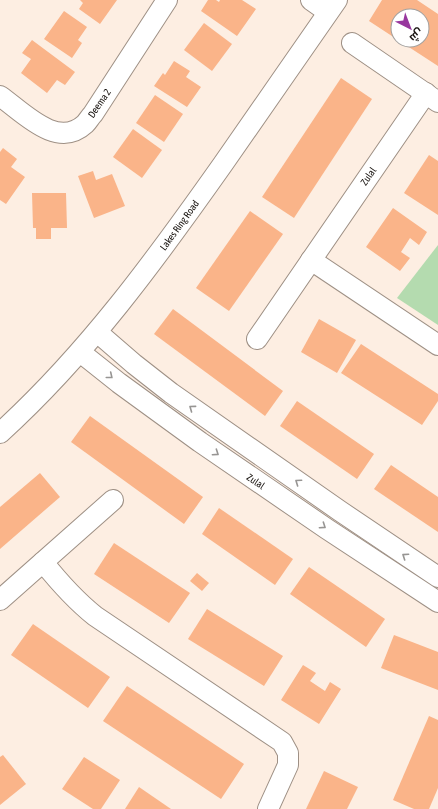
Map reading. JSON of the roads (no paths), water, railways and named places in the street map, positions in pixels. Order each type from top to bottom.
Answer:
[{"type":"street","name":"Deema 2","points":[[0,96],[48,131],[61,133],[74,131],[85,124],[93,114],[167,0]]},
{"type":"street","points":[[311,0],[333,6]]},
{"type":"street","name":"Lakes Ring Road","points":[[0,433],[80,352],[152,263],[333,6]]},
{"type":"street","name":"Zulal","points":[[257,339],[311,260],[432,98],[352,43]]},
{"type":"street","points":[[311,260],[438,345]]},
{"type":"street","points":[[97,332],[171,393],[438,578]]},
{"type":"street","name":"Zulal","points":[[80,352],[119,383],[200,442],[327,529],[438,602]]},
{"type":"street","points":[[0,600],[113,500]]},
{"type":"street","points":[[43,562],[71,595],[94,616],[282,742],[288,753],[288,765],[268,809]]}]
